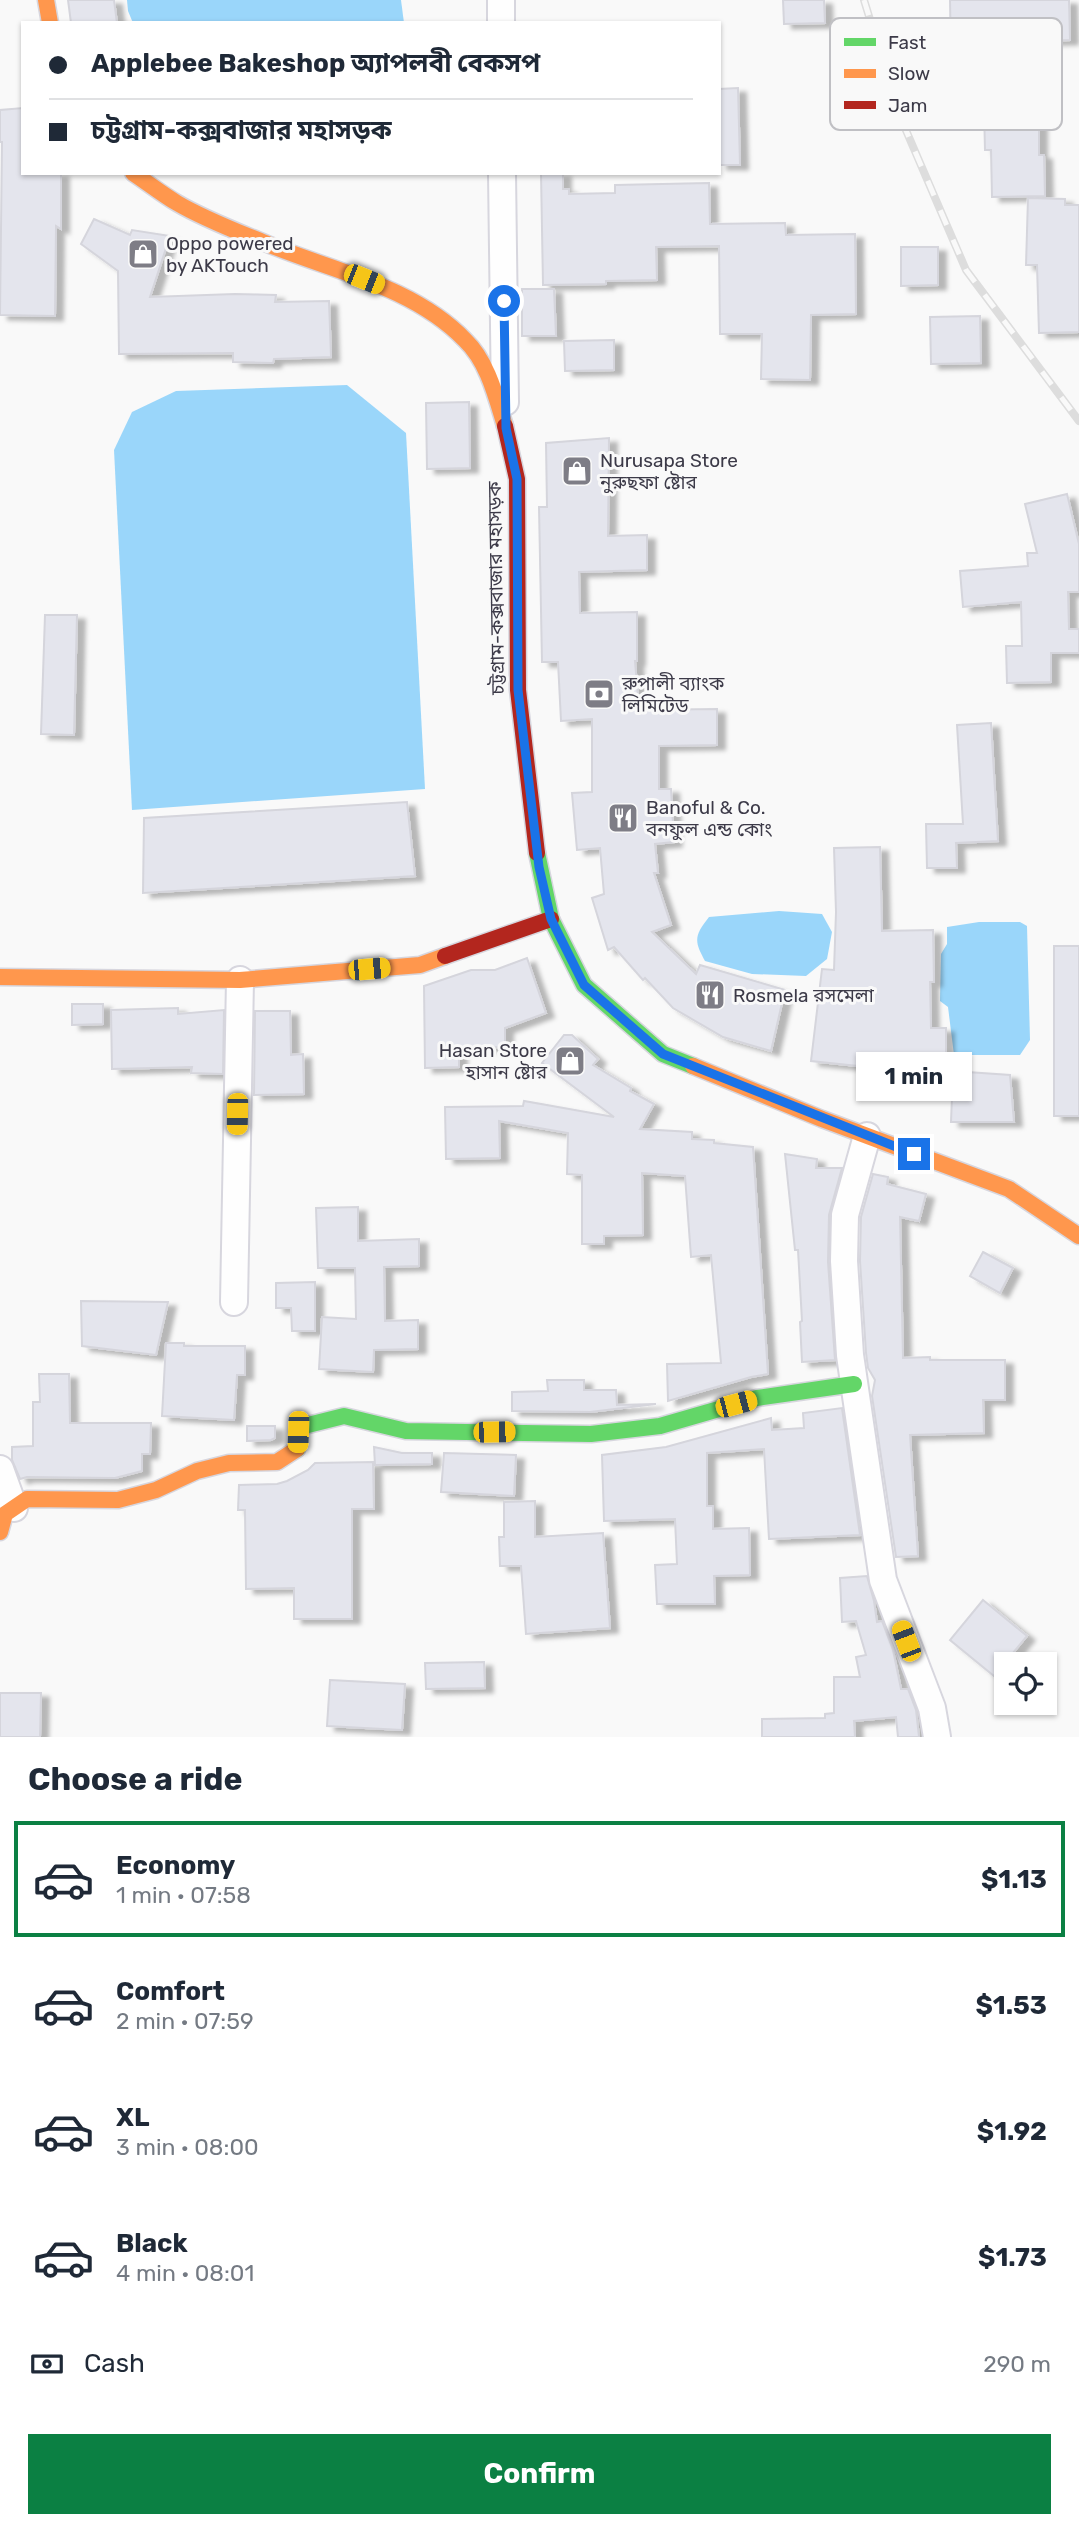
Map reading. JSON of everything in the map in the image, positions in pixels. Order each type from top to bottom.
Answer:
[{"type":"main road","points":[[46,0],[50,21]]},
{"type":"main road","name":"চট্টগ্রাম-কক্সবাজার মহাসড়ক","points":[[136,175],[178,204],[264,243],[404,296],[426,309],[466,340],[482,363],[494,389],[506,428],[517,479],[518,690],[539,867],[551,919],[584,985],[663,1054],[867,1136],[1009,1189],[1079,1236]]},
{"type":"main road","points":[[0,977],[240,980],[420,965],[551,919]]},
{"type":"main road","points":[[0,1532],[5,1514],[27,1499],[118,1500],[156,1490],[197,1471],[229,1463],[277,1462],[297,1451],[298,1432],[304,1426],[344,1416],[406,1431],[591,1434],[660,1426],[757,1398],[854,1384]]},
{"type":"street","points":[[501,0],[501,21]]},
{"type":"street","points":[[502,175],[506,428]]},
{"type":"street","points":[[234,1301],[240,980]]},
{"type":"street","points":[[867,1136],[845,1215],[844,1261],[854,1384],[883,1580],[932,1708],[937,1737]]},
{"type":"street","points":[[0,1469],[14,1508]]},
{"type":"water","points":[[127,0],[401,0],[404,21],[132,21]]},
{"type":"water","points":[[347,385],[406,433],[425,789],[132,810],[114,450],[132,412],[176,391]]},
{"type":"water","points":[[779,911],[822,914],[832,932],[827,959],[806,976],[752,974],[705,961],[697,939],[700,929],[709,917]]},
{"type":"water","points":[[979,922],[1020,922],[1027,926],[1030,1040],[1020,1055],[954,1055],[948,1007],[940,1001],[941,954],[947,944],[947,927]]},
{"type":"building","points":[[68,0],[114,0],[117,21],[71,21]]},
{"type":"building","points":[[783,0],[824,0],[825,23],[784,24]]},
{"type":"building","points":[[950,0],[1069,0],[1070,40],[1062,40],[1062,18],[950,18]]},
{"type":"building","points":[[738,88],[740,165],[721,165],[721,89]]},
{"type":"building","points":[[21,108],[21,175],[61,175],[61,229],[56,226],[55,316],[0,315],[0,110]]},
{"type":"building","points":[[985,130],[1039,130],[1039,155],[1044,155],[1045,196],[992,197],[991,150],[985,150]]},
{"type":"building","points":[[541,175],[563,175],[563,189],[569,189],[569,194],[615,193],[615,185],[709,183],[710,224],[785,223],[786,235],[855,234],[856,314],[811,315],[810,380],[761,379],[762,334],[720,334],[719,246],[656,247],[657,280],[543,285]]},
{"type":"building","points":[[1028,198],[1065,199],[1065,205],[1079,205],[1079,332],[1039,333],[1037,265],[1026,265]]},
{"type":"building","points":[[94,219],[130,235],[132,230],[170,236],[150,297],[235,294],[276,295],[275,302],[329,301],[331,357],[274,359],[273,363],[233,362],[233,353],[119,354],[118,271],[81,244]]},
{"type":"building","points":[[901,247],[938,247],[938,285],[901,286]]},
{"type":"building","points":[[522,289],[554,289],[556,336],[522,336]]},
{"type":"building","points":[[980,316],[981,363],[931,364],[930,317]]},
{"type":"building","points":[[614,340],[614,370],[565,371],[564,341]]},
{"type":"building","points":[[469,402],[470,468],[427,469],[426,403]]},
{"type":"building","points":[[609,438],[608,536],[647,535],[647,570],[579,572],[580,613],[637,612],[635,661],[639,710],[717,709],[717,745],[659,746],[659,789],[671,789],[674,842],[655,844],[658,873],[654,873],[671,925],[652,932],[696,974],[700,965],[785,990],[771,1051],[723,1037],[673,1008],[614,947],[608,950],[592,898],[604,894],[600,848],[577,850],[572,793],[592,792],[592,719],[561,721],[558,662],[542,662],[539,507],[547,507],[546,443]]},
{"type":"building","points":[[1067,494],[1079,544],[1079,592],[1068,592],[1069,629],[1079,629],[1079,653],[1051,653],[1051,682],[1007,683],[1006,646],[1022,646],[1021,602],[963,607],[960,571],[1028,566],[1027,553],[1037,553],[1025,504]]},
{"type":"building","points":[[45,615],[77,615],[74,735],[41,734]]},
{"type":"building","points":[[991,723],[998,841],[956,843],[957,868],[927,868],[926,824],[963,824],[957,725]]},
{"type":"building","points":[[407,802],[415,876],[143,893],[144,818]]},
{"type":"building","points":[[880,847],[882,931],[933,930],[931,1028],[946,1028],[946,1061],[902,1061],[902,1079],[876,1079],[876,1068],[811,1061],[822,969],[834,970],[834,848]]},
{"type":"building","points":[[1054,946],[1079,946],[1079,1116],[1054,1116]]},
{"type":"building","points":[[527,958],[546,1013],[505,1028],[505,1047],[459,1048],[459,1067],[425,1068],[424,986],[471,970],[495,970]]},
{"type":"building","points":[[72,1004],[103,1004],[103,1024],[72,1025]]},
{"type":"building","points":[[178,1008],[178,1014],[224,1010],[223,1074],[191,1073],[192,1067],[112,1069],[111,1010]]},
{"type":"building","points":[[255,1011],[290,1011],[291,1055],[303,1054],[304,1094],[254,1095]]},
{"type":"building","points":[[564,1035],[572,1035],[598,1059],[593,1065],[654,1104],[640,1129],[692,1132],[692,1139],[753,1147],[768,1374],[668,1401],[667,1364],[721,1363],[711,1255],[691,1257],[685,1176],[642,1173],[643,1235],[604,1236],[604,1244],[582,1244],[582,1175],[567,1174],[568,1133],[499,1121],[500,1158],[446,1159],[445,1107],[523,1106],[524,1101],[614,1117],[542,1063]]},
{"type":"building","points":[[953,1071],[1010,1075],[1014,1122],[951,1122]]},
{"type":"building","points":[[785,1154],[817,1159],[816,1168],[842,1168],[829,1215],[828,1262],[835,1360],[802,1362],[798,1250],[795,1250]]},
{"type":"building","points":[[873,1174],[888,1177],[887,1184],[926,1194],[919,1221],[900,1217],[903,1358],[1005,1360],[1005,1400],[983,1400],[984,1433],[910,1435],[918,1556],[896,1557],[872,1396],[875,1380],[868,1368],[866,1353],[860,1261],[861,1217]]},
{"type":"building","points":[[358,1207],[358,1241],[419,1239],[419,1266],[384,1267],[385,1321],[418,1320],[418,1349],[374,1350],[373,1372],[319,1369],[322,1317],[356,1319],[355,1268],[318,1268],[316,1208]]},
{"type":"building","points":[[983,1252],[1013,1268],[1000,1293],[970,1276]]},
{"type":"building","points":[[315,1282],[315,1331],[292,1331],[291,1308],[276,1308],[276,1283]]},
{"type":"building","points":[[81,1301],[168,1302],[156,1355],[82,1346]]},
{"type":"building","points":[[166,1343],[184,1343],[184,1346],[245,1346],[245,1375],[237,1375],[234,1420],[162,1416]]},
{"type":"building","points":[[39,1374],[69,1374],[70,1423],[151,1423],[150,1454],[142,1454],[142,1471],[115,1478],[20,1479],[12,1460],[12,1447],[33,1446],[33,1402],[40,1402]]},
{"type":"building","points":[[547,1380],[584,1380],[584,1390],[616,1390],[617,1405],[656,1404],[590,1412],[512,1411],[512,1392],[548,1391]]},
{"type":"building","points":[[842,1408],[860,1535],[769,1539],[764,1449],[707,1453],[707,1506],[713,1506],[713,1529],[749,1528],[750,1575],[714,1576],[715,1604],[657,1604],[655,1565],[677,1564],[675,1519],[604,1521],[602,1455],[666,1447],[771,1418],[772,1430],[804,1428],[803,1413]]},
{"type":"building","points":[[247,1426],[275,1426],[275,1438],[247,1441]]},
{"type":"building","points":[[374,1447],[402,1453],[432,1453],[432,1464],[375,1465]]},
{"type":"building","points":[[444,1453],[516,1455],[514,1496],[441,1492]]},
{"type":"building","points":[[373,1462],[374,1509],[352,1509],[352,1619],[294,1619],[294,1588],[246,1589],[245,1510],[238,1510],[239,1485],[277,1484],[308,1470],[315,1463]]},
{"type":"building","points":[[535,1501],[535,1537],[603,1533],[610,1628],[526,1634],[521,1566],[500,1566],[499,1537],[504,1537],[504,1502]]},
{"type":"building","points":[[867,1576],[877,1622],[882,1621],[893,1650],[901,1689],[908,1689],[916,1710],[919,1737],[898,1737],[896,1717],[854,1721],[855,1737],[762,1737],[762,1719],[825,1718],[825,1714],[834,1713],[834,1677],[860,1677],[856,1657],[866,1655],[856,1621],[842,1622],[840,1578]]},
{"type":"building","points":[[983,1600],[1027,1636],[1014,1652],[994,1652],[994,1676],[950,1640]]},
{"type":"building","points":[[484,1662],[485,1688],[426,1689],[425,1663]]},
{"type":"building","points":[[330,1680],[405,1684],[402,1730],[327,1726]]},
{"type":"building","points":[[0,1693],[41,1693],[40,1737],[0,1737]]},
{"type":"railway","points":[[864,0],[870,18]]},
{"type":"railway","points":[[906,130],[966,270],[1079,421]]},
{"type":"traffic: fast","points":[[537,853],[551,919],[584,985],[663,1054],[693,1066]]},
{"type":"traffic: fast","points":[[297,1449],[298,1431],[304,1426],[344,1416],[406,1431],[591,1434],[660,1426],[757,1398],[854,1384]]},
{"type":"traffic: slow","points":[[46,0],[50,21]]},
{"type":"traffic: slow","points":[[136,175],[171,200],[198,214],[265,243],[397,293],[444,321],[465,340],[480,359],[505,426]]},
{"type":"traffic: slow","points":[[0,977],[240,980],[420,965],[445,956]]},
{"type":"traffic: slow","points":[[693,1066],[822,1119],[1009,1189],[1079,1236]]},
{"type":"traffic: slow","points":[[0,1532],[5,1514],[27,1499],[118,1500],[156,1490],[197,1471],[229,1463],[277,1462],[297,1449]]},
{"type":"traffic: jam","points":[[505,426],[517,479],[518,690],[537,853]]},
{"type":"traffic: jam","points":[[445,956],[551,919]]},
{"type":"place","name":"Oppo powered by AKTouch","points":[[143,254]]},
{"type":"place","name":"Nurusapa Store নুরুছফা ষ্টোর","points":[[577,471]]},
{"type":"place","name":"রুপালী ব্যাংক লিমিটেড","points":[[599,694]]},
{"type":"place","name":"Banoful & Co. বনফুল এন্ড কোং","points":[[623,818]]},
{"type":"place","name":"Rosmela রসমেলা","points":[[710,995]]},
{"type":"place","name":"Hasan Store হাসান ষ্টোর","points":[[570,1061]]},
{"type":"route","points":[[504,301],[506,428],[517,479],[518,690],[539,867],[551,919],[584,985],[663,1054],[914,1154]]}]
